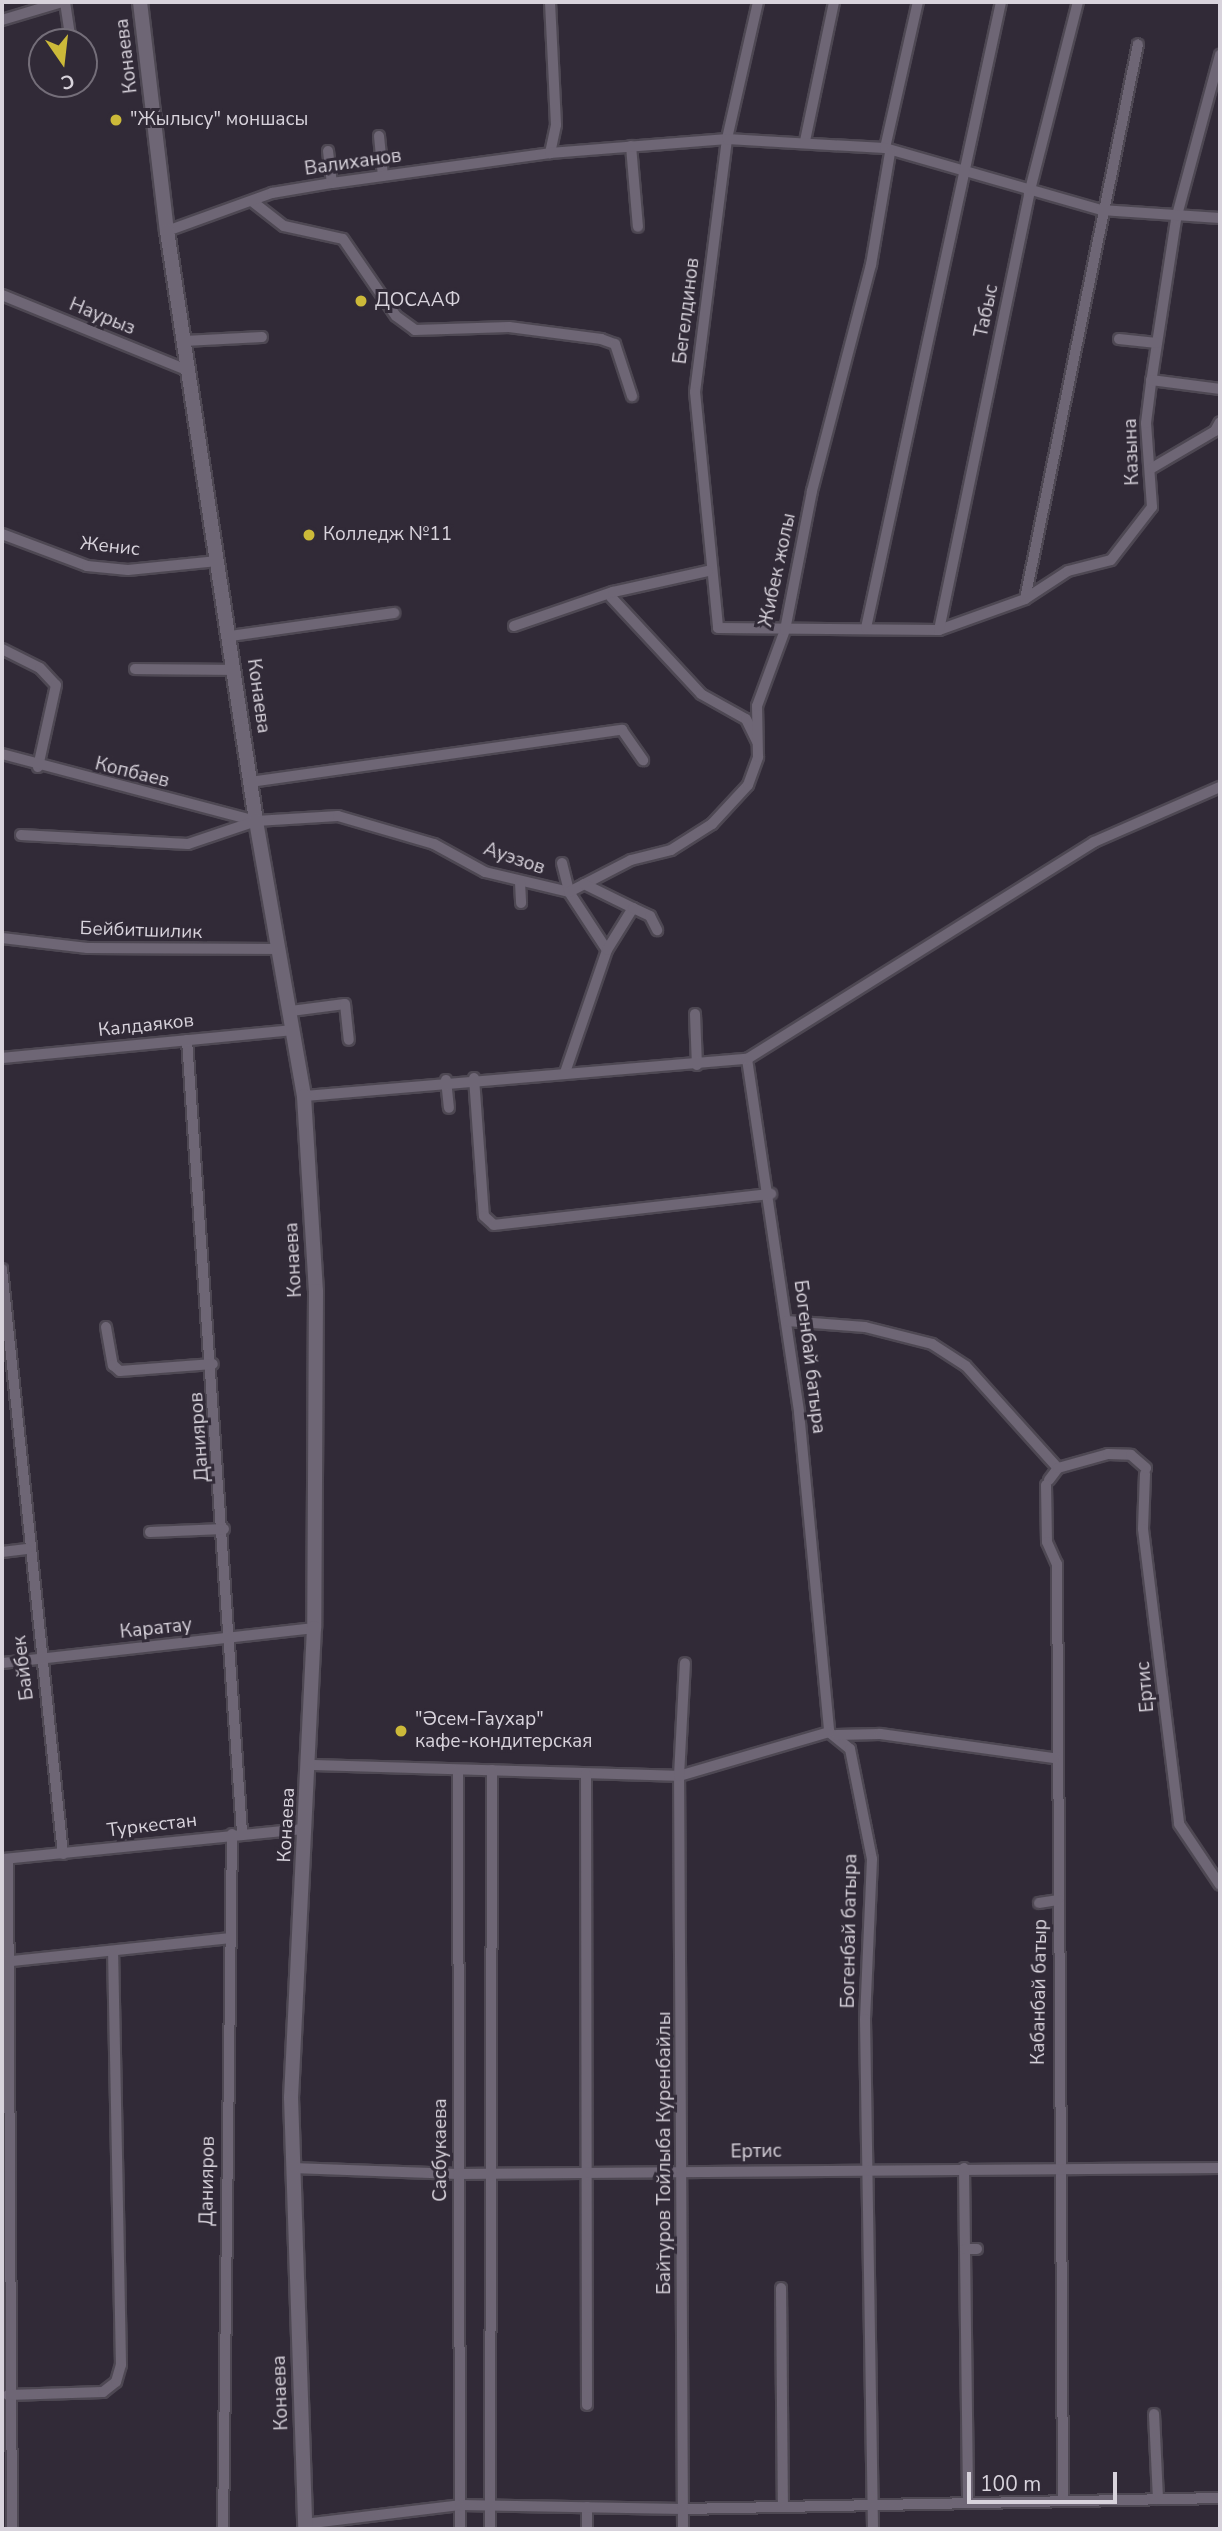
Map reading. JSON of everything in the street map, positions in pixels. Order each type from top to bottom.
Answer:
[{"type":"main road","name":"Конаева","points":[[140,2],[167,231],[256,821],[304,1096],[316,1291],[314,1628],[292,2168],[305,2526]]},
{"type":"street","points":[[2,20],[64,2],[69,28]]},
{"type":"street","points":[[550,2],[556,125],[550,153]]},
{"type":"street","name":"Бегелдинов","points":[[718,628],[708,571],[695,392],[727,139],[758,2]]},
{"type":"street","points":[[805,141],[834,2]]},
{"type":"street","name":"Жибек жолы","points":[[569,892],[631,860],[671,850],[712,824],[748,785],[758,744],[757,706],[785,630],[812,491],[871,265],[887,151],[918,2]]},
{"type":"street","points":[[866,628],[961,173],[1001,2]]},
{"type":"street","name":"Табыс","points":[[939,630],[1029,194],[1078,2]]},
{"type":"street","points":[[1025,598],[1101,210],[1138,44]]},
{"type":"street","name":"Казына","points":[[718,628],[939,630],[1025,598],[1068,571],[1111,560],[1152,507],[1152,468],[1146,423],[1151,380],[1176,219],[1220,55]]},
{"type":"street","points":[[379,136],[383,176]]},
{"type":"street","name":"Валиханов","points":[[167,231],[253,202],[331,183],[550,153],[727,139],[805,141],[887,151],[1029,194],[1101,210],[1176,219],[1220,218]]},
{"type":"street","points":[[631,146],[638,227]]},
{"type":"street","points":[[328,151],[331,183]]},
{"type":"street","points":[[253,202],[284,226],[343,239],[396,316],[415,330],[509,327],[601,339],[615,344],[632,396]]},
{"type":"street","name":"Наурыз","points":[[2,295],[189,371]]},
{"type":"street","points":[[184,341],[262,337]]},
{"type":"street","points":[[1119,339],[1157,343]]},
{"type":"street","points":[[1151,380],[1220,389]]},
{"type":"street","points":[[1152,468],[1220,422]]},
{"type":"street","name":"Женис","points":[[2,534],[87,566],[128,570],[218,561]]},
{"type":"street","points":[[514,626],[708,571]]},
{"type":"street","points":[[611,597],[701,694],[746,719],[758,744]]},
{"type":"street","points":[[230,635],[394,613]]},
{"type":"street","points":[[2,649],[40,668],[56,685],[38,767]]},
{"type":"street","points":[[135,669],[235,670]]},
{"type":"street","points":[[250,782],[622,730],[643,760]]},
{"type":"street","name":"Копбаев","points":[[2,754],[38,767],[256,821]]},
{"type":"street","points":[[304,1096],[446,1080],[697,1065],[747,1059],[1094,842],[1220,787]]},
{"type":"street","name":"Ауэзов","points":[[256,821],[338,816],[377,823],[520,882],[569,892]]},
{"type":"street","points":[[21,835],[188,844],[256,821]]},
{"type":"street","points":[[562,863],[569,892],[607,950]]},
{"type":"street","points":[[520,882],[521,903]]},
{"type":"street","points":[[584,884],[650,916],[657,930]]},
{"type":"street","points":[[565,1073],[607,950],[633,908]]},
{"type":"street","name":"Бейбитшилик","points":[[2,938],[88,948],[279,949]]},
{"type":"street","points":[[291,1011],[345,1004],[349,1040]]},
{"type":"street","points":[[695,1014],[697,1065]]},
{"type":"street","name":"Калдаяков","points":[[2,1058],[294,1030]]},
{"type":"street","name":"Данияров","points":[[187,1040],[224,1529],[237,1834],[230,1938],[223,2529]]},
{"type":"street","name":"Богенбай батыра","points":[[747,1059],[771,1194],[787,1321],[832,1734],[850,1749],[872,1859],[865,2019],[873,2529]]},
{"type":"street","points":[[474,1078],[484,1216],[494,1224],[771,1194]]},
{"type":"street","points":[[446,1080],[449,1108]]},
{"type":"street","name":"Байбек","points":[[2,1269],[27,1549],[63,1854]]},
{"type":"street","points":[[787,1321],[865,1327],[932,1344],[967,1366],[1058,1468]]},
{"type":"street","points":[[106,1327],[113,1365],[120,1371],[213,1364]]},
{"type":"street","name":"Ертис","points":[[1058,1468],[1108,1454],[1131,1455],[1145,1471],[1143,1529],[1179,1824],[1220,1885]]},
{"type":"street","name":"Кабанбай батыр","points":[[1058,1468],[1047,1483],[1047,1542],[1057,1564],[1054,1758],[1059,1900],[1063,2501]]},
{"type":"street","points":[[150,1532],[224,1529]]},
{"type":"street","points":[[2,1552],[27,1549]]},
{"type":"street","name":"Каратау","points":[[2,1663],[314,1628]]},
{"type":"street","name":"Байтуров Тойлыба Куренбайлы","points":[[683,2529],[679,1776],[685,1663]]},
{"type":"street","points":[[310,1765],[679,1776],[832,1734],[880,1734],[1054,1758]]},
{"type":"street","name":"Сасбукаева","points":[[458,1770],[460,2529]]},
{"type":"street","points":[[490,2529],[494,2172],[492,1770]]},
{"type":"street","points":[[586,1774],[587,2405]]},
{"type":"street","name":"Туркестан","points":[[5,1859],[306,1829]]},
{"type":"street","points":[[5,1859],[3,1962],[12,2529]]},
{"type":"street","points":[[1040,1903],[1059,1900]]},
{"type":"street","points":[[3,1962],[230,1938]]},
{"type":"street","points":[[8,2395],[103,2392],[116,2382],[121,2365],[113,1951]]},
{"type":"street","name":"Ертис","points":[[292,2168],[458,2174],[588,2169],[1220,2168]]},
{"type":"street","points":[[964,2168],[968,2503]]},
{"type":"street","points":[[965,2249],[977,2249]]},
{"type":"street","points":[[781,2288],[783,2507]]},
{"type":"street","points":[[1154,2414],[1158,2499]]},
{"type":"street","points":[[305,2526],[460,2505],[683,2509],[1220,2498]]},
{"type":"street","points":[[587,2507],[587,2529]]},
{"type":"place","name":"\"Жылысу\" моншасы","points":[[116,120]]},
{"type":"place","name":"ДОСААФ","points":[[361,301]]},
{"type":"place","name":"Колледж №11","points":[[309,535]]},
{"type":"place","name":"\"Әсем-Гаухар\" кафе-кондитерская","points":[[401,1731]]}]
